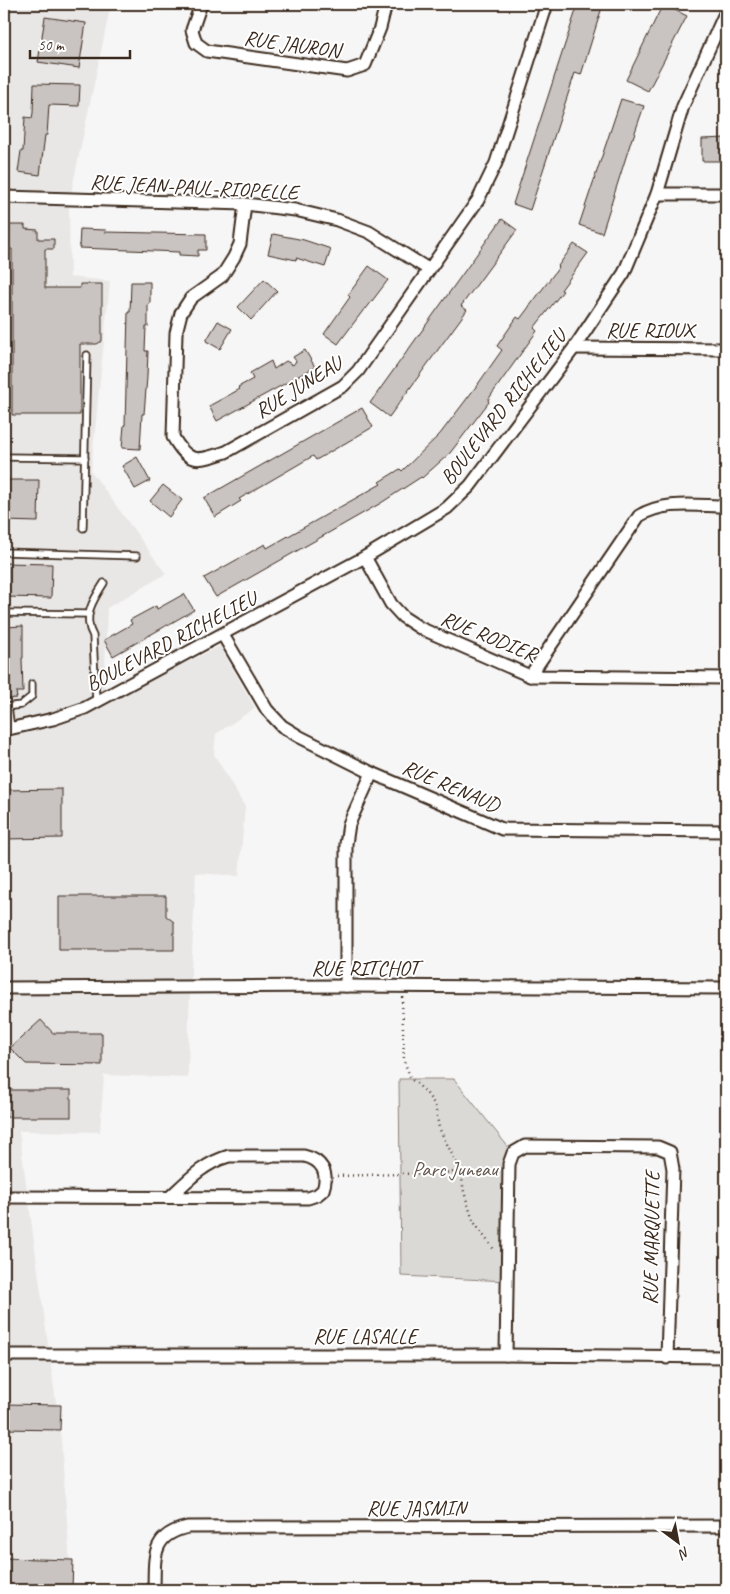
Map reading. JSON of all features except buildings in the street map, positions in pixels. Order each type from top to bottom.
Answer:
[{"type":"street","name":"RUE JAURON","points":[[202,4],[192,30],[196,43],[207,51],[347,71],[364,65],[380,28],[386,4]]},
{"type":"street","name":"RUE JUNEAU","points":[[246,204],[240,244],[234,257],[222,276],[191,298],[181,313],[176,333],[173,437],[181,451],[193,459],[208,458],[226,452],[343,386],[358,371],[478,200],[496,163],[547,4]]},
{"type":"street","name":"BOULEVARD RICHELIEU","points":[[8,729],[85,708],[365,557],[447,508],[470,486],[574,348],[624,273],[657,194],[683,106],[726,11]]},
{"type":"street","points":[[657,194],[726,194]]},
{"type":"street","name":"RUE JEAN-PAUL-RIOPELLE","points":[[4,197],[246,204],[295,210],[337,220],[369,232],[428,269]]},
{"type":"street","name":"RUE RIOUX","points":[[574,348],[726,349]]},
{"type":"street","points":[[530,676],[638,516],[650,509],[663,506],[726,506]]},
{"type":"street","name":"RUE RODIER","points":[[365,557],[392,604],[403,617],[420,628],[530,676],[726,678]]},
{"type":"street","name":"RUE RENAUD","points":[[223,635],[267,710],[282,726],[372,773],[502,829],[726,831]]},
{"type":"street","points":[[346,986],[346,844],[349,824],[372,773]]},
{"type":"street","name":"RUE RITCHOT","points":[[4,988],[346,986],[726,988]]},
{"type":"street","name":"RUE MARQUETTE","points":[[506,1355],[509,1164],[513,1152],[525,1146],[658,1147],[670,1152],[673,1169],[667,1358]]},
{"type":"street","points":[[4,1197],[308,1198],[317,1195],[323,1190],[326,1176],[318,1162],[304,1156],[229,1156],[203,1167],[170,1197]]},
{"type":"street","name":"RUE LASALLE","points":[[4,1355],[726,1357]]},
{"type":"street","name":"RUE JASMIN","points":[[154,1590],[155,1553],[160,1543],[173,1530],[188,1527],[726,1526]]},
{"type":"lane","points":[[83,528],[87,355]]},
{"type":"lane","points":[[4,457],[85,458]]},
{"type":"lane","points":[[4,552],[137,556]]},
{"type":"lane","points":[[96,702],[93,636],[88,627],[90,606],[104,583]]},
{"type":"lane","points":[[4,613],[89,614]]},
{"type":"lane","points":[[8,729],[6,707],[21,705],[32,696],[32,684]]},
{"type":"path","points":[[402,986],[404,1061],[411,1079],[435,1105],[439,1128],[460,1172],[473,1221],[508,1266]]},
{"type":"path","points":[[326,1176],[460,1172]]},
{"type":"shaded area","points":[[4,4],[111,4],[69,203],[70,277],[110,281],[91,471],[166,574],[107,608],[104,703],[220,646],[255,708],[216,734],[214,754],[245,807],[239,876],[196,873],[188,1078],[104,1075],[100,1132],[19,1131],[61,1439],[72,1590],[4,1590]]},
{"type":"green space","name":"Parc Juneau","points":[[399,1079],[454,1079],[513,1153],[508,1281],[401,1276]]}]
